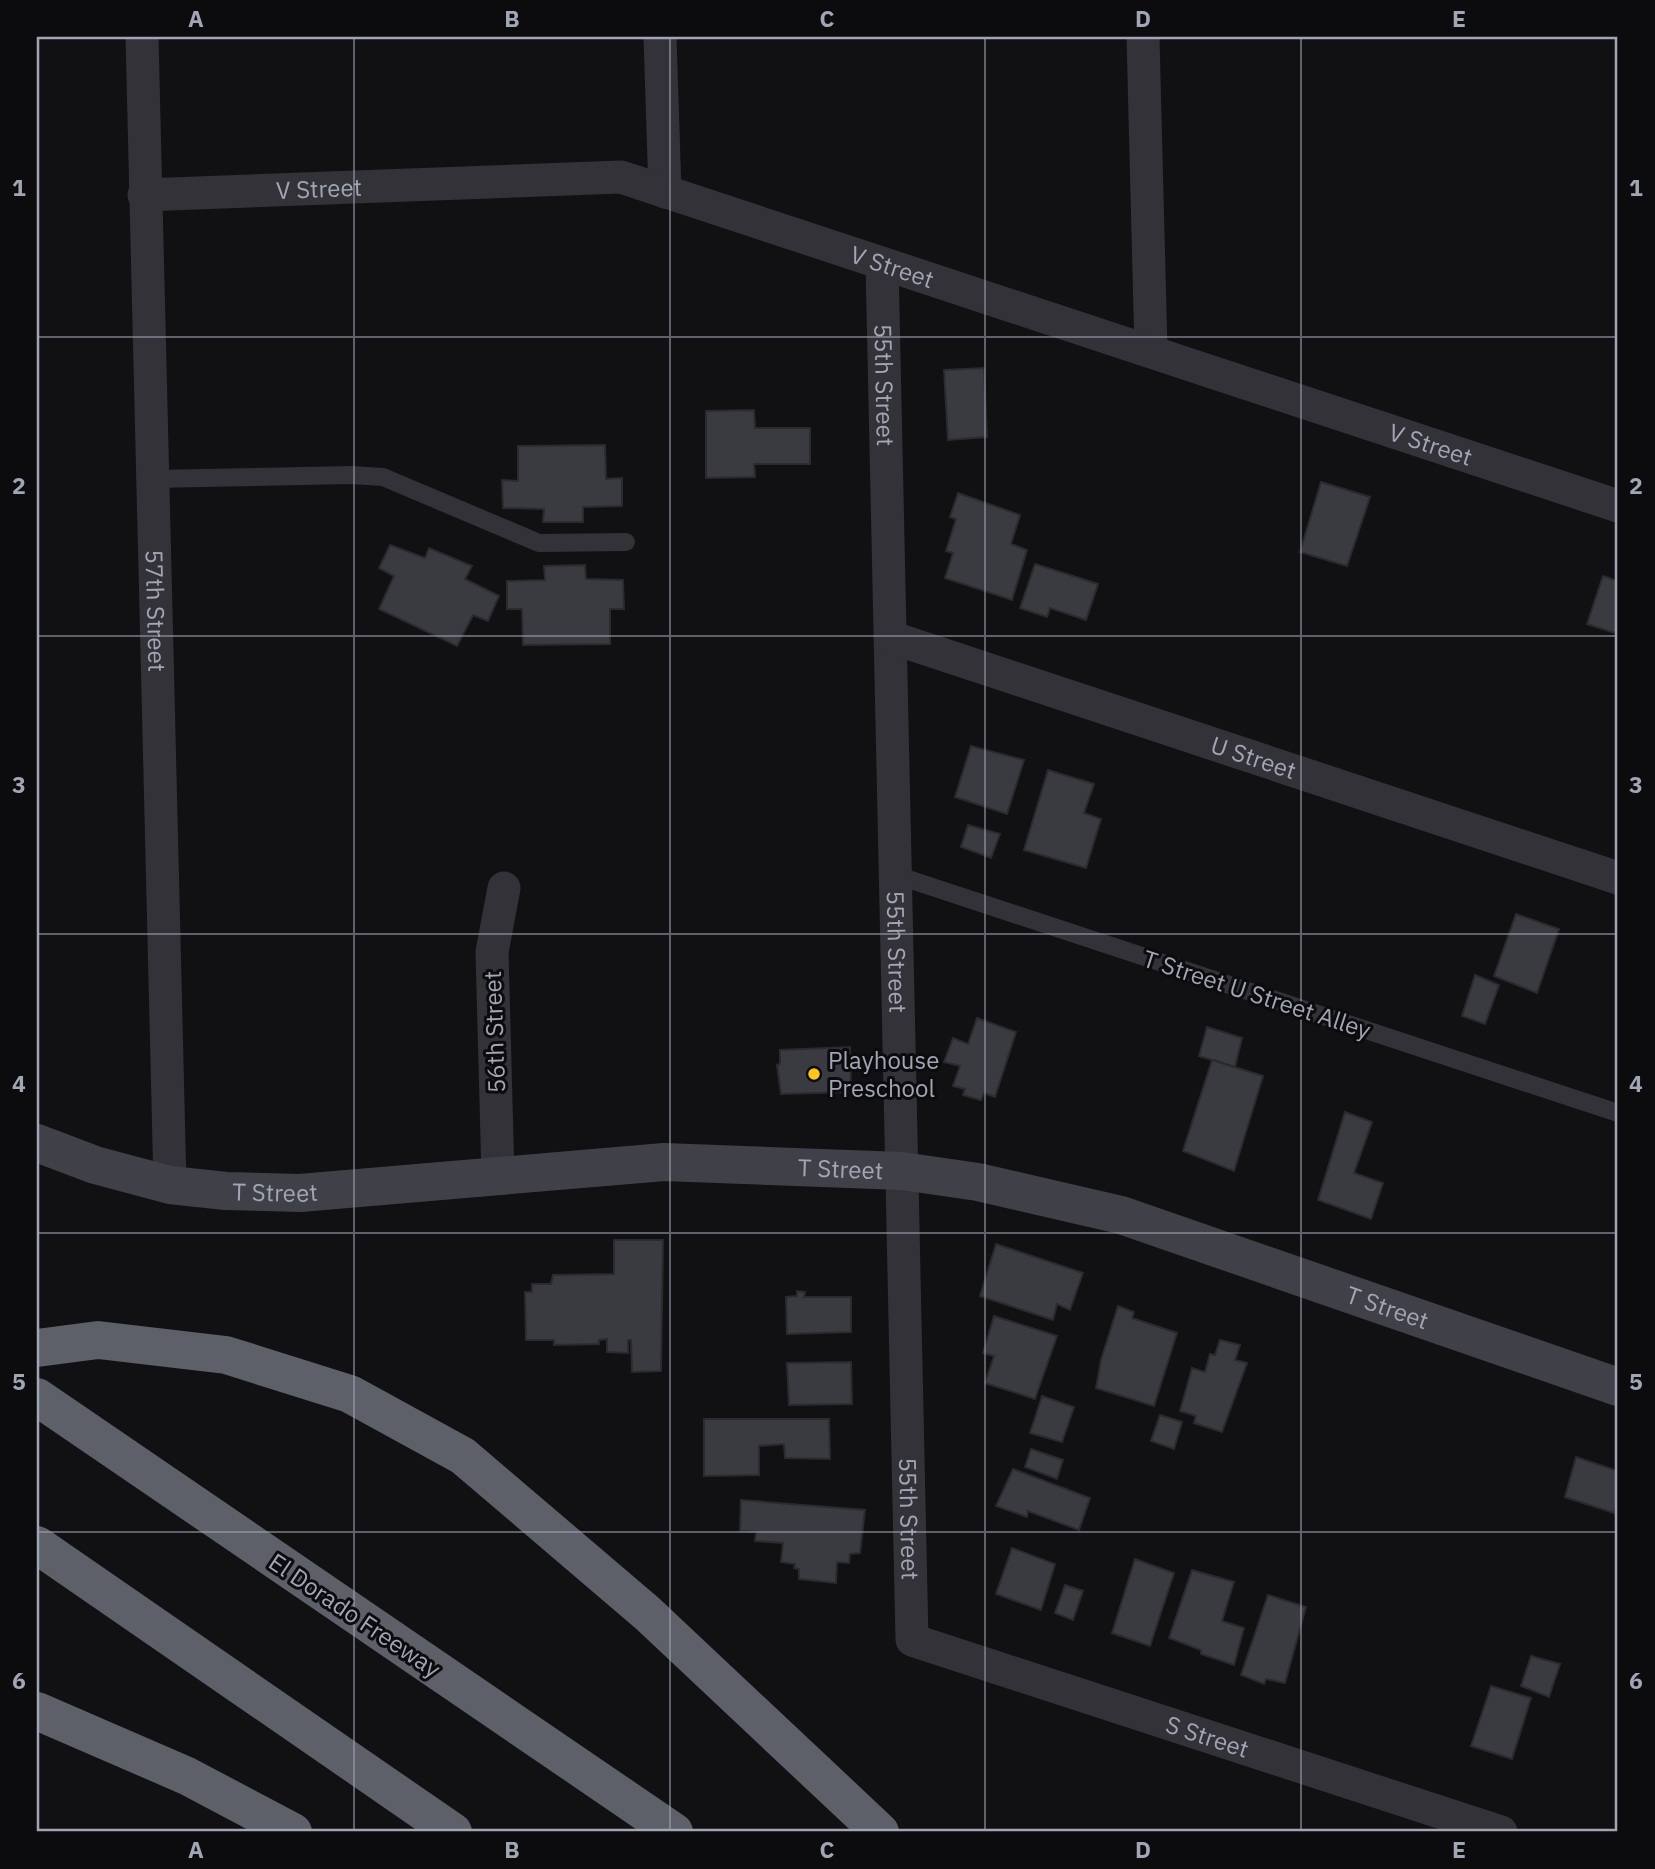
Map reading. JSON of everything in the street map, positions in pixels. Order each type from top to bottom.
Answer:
[{"type":"highway","points":[[37,1348],[98,1340],[226,1355],[350,1394],[463,1456],[647,1613],[880,1832]]},
{"type":"highway","name":"El Dorado Freeway","points":[[37,1397],[674,1832]]},
{"type":"highway","points":[[37,1545],[453,1832]]},
{"type":"highway","points":[[37,1711],[187,1776],[293,1832]]},
{"type":"street","name":"57th Street","points":[[142,37],[170,1185]]},
{"type":"street","points":[[660,37],[665,192]]},
{"type":"street","points":[[1143,37],[1151,351]]},
{"type":"street","name":"V Street","points":[[144,195],[621,177],[1618,506]]},
{"type":"street","name":"55th Street","points":[[882,264],[912,1640]]},
{"type":"street","name":"U Street","points":[[890,636],[1618,878]]},
{"type":"street","name":"56th Street","points":[[498,1176],[492,952],[504,888]]},
{"type":"street","name":"T Street","points":[[37,1143],[94,1165],[170,1185],[226,1191],[300,1193],[664,1162],[902,1171],[978,1182],[1121,1215],[1618,1387]]},
{"type":"street","name":"S Street","points":[[912,1640],[1501,1832]]},
{"type":"lane","points":[[151,479],[351,475],[383,477],[539,542],[626,542]]},
{"type":"lane","name":"T Street U Street Alley","points":[[896,875],[1618,1113]]},
{"type":"building","points":[[984,368],[987,437],[948,440],[944,370]]},
{"type":"building","points":[[754,410],[755,428],[810,428],[810,464],[754,464],[755,477],[706,478],[706,411]]},
{"type":"building","points":[[605,445],[606,479],[622,478],[622,506],[583,507],[583,522],[543,522],[544,509],[503,508],[502,480],[518,481],[518,446]]},
{"type":"building","points":[[1321,482],[1370,497],[1347,566],[1300,552]]},
{"type":"building","points":[[958,493],[1020,515],[1011,544],[1027,550],[1012,600],[945,578],[953,553],[946,551],[956,519],[950,517]]},
{"type":"building","points":[[390,545],[425,558],[429,548],[472,566],[465,579],[499,596],[488,621],[473,615],[457,646],[379,609],[394,576],[379,568]]},
{"type":"building","points":[[1035,564],[1098,584],[1086,620],[1050,608],[1047,617],[1020,608]]},
{"type":"building","points":[[585,565],[586,579],[623,580],[624,609],[610,609],[610,644],[523,645],[522,609],[507,609],[507,581],[545,580],[544,566]]},
{"type":"building","points":[[1603,576],[1618,581],[1618,634],[1587,624]]},
{"type":"building","points":[[971,746],[1024,760],[1007,814],[955,797]]},
{"type":"building","points":[[1048,770],[1094,784],[1084,813],[1101,819],[1086,868],[1024,850]]},
{"type":"building","points":[[968,825],[1000,834],[991,858],[961,847]]},
{"type":"building","points":[[1516,914],[1559,929],[1537,993],[1494,976]]},
{"type":"building","points":[[1475,975],[1499,985],[1485,1024],[1462,1016]]},
{"type":"building","points":[[977,1018],[1016,1032],[995,1097],[984,1093],[981,1100],[963,1095],[965,1089],[953,1086],[960,1066],[944,1062],[953,1038],[968,1044]]},
{"type":"building","points":[[1207,1027],[1242,1038],[1235,1067],[1199,1056]]},
{"type":"building","name":"Playhouse Preschool","points":[[850,1047],[851,1092],[781,1094],[777,1065],[780,1064],[780,1050]]},
{"type":"building","points":[[1212,1060],[1263,1076],[1234,1171],[1183,1151]]},
{"type":"building","points":[[1345,1112],[1372,1122],[1354,1173],[1383,1183],[1371,1219],[1318,1200]]},
{"type":"building","points":[[614,1240],[663,1240],[661,1371],[632,1372],[631,1340],[628,1340],[628,1353],[607,1352],[607,1339],[599,1340],[599,1344],[554,1345],[554,1340],[526,1340],[525,1292],[532,1292],[532,1284],[551,1284],[553,1275],[614,1274]]},
{"type":"building","points":[[996,1244],[1083,1273],[1070,1310],[1057,1304],[1053,1320],[980,1296]]},
{"type":"building","points":[[797,1291],[805,1292],[804,1297],[851,1297],[851,1332],[787,1334],[786,1297],[797,1296]]},
{"type":"building","points":[[1118,1306],[1134,1312],[1132,1318],[1177,1333],[1154,1406],[1096,1388],[1101,1360]]},
{"type":"building","points":[[994,1316],[1057,1336],[1035,1399],[985,1383],[994,1356],[983,1353]]},
{"type":"building","points":[[1220,1340],[1240,1345],[1235,1360],[1247,1363],[1222,1432],[1194,1423],[1196,1416],[1180,1411],[1192,1368],[1205,1372],[1210,1354],[1215,1355]]},
{"type":"building","points":[[851,1362],[852,1404],[789,1405],[787,1363]]},
{"type":"building","points":[[1042,1396],[1074,1407],[1062,1442],[1030,1433]]},
{"type":"building","points":[[1160,1415],[1182,1422],[1174,1449],[1151,1441]]},
{"type":"building","points":[[704,1419],[829,1419],[830,1459],[785,1458],[784,1444],[759,1446],[759,1475],[704,1476]]},
{"type":"building","points":[[1031,1449],[1063,1460],[1057,1479],[1025,1467]]},
{"type":"building","points":[[1576,1457],[1618,1471],[1618,1499],[1614,1513],[1565,1497]]},
{"type":"building","points":[[1013,1469],[1090,1498],[1079,1530],[1028,1511],[1027,1517],[996,1506]]},
{"type":"building","points":[[741,1500],[865,1510],[860,1553],[850,1554],[849,1563],[837,1562],[836,1583],[799,1579],[799,1569],[794,1568],[795,1564],[781,1562],[783,1543],[755,1541],[756,1532],[740,1531]]},
{"type":"building","points":[[1012,1548],[1055,1564],[1041,1610],[996,1594]]},
{"type":"building","points":[[1135,1559],[1174,1573],[1150,1646],[1112,1633]]},
{"type":"building","points":[[1192,1570],[1234,1582],[1222,1621],[1244,1628],[1234,1665],[1201,1654],[1201,1650],[1169,1638]]},
{"type":"building","points":[[1065,1585],[1083,1591],[1073,1620],[1055,1613]]},
{"type":"building","points":[[1268,1595],[1306,1607],[1285,1683],[1266,1679],[1264,1684],[1241,1675]]},
{"type":"building","points":[[1531,1656],[1560,1664],[1549,1697],[1521,1686]]},
{"type":"building","points":[[1491,1686],[1531,1698],[1512,1759],[1471,1746]]},
{"type":"place","name":"Playhouse Preschool","points":[[814,1074]]}]
